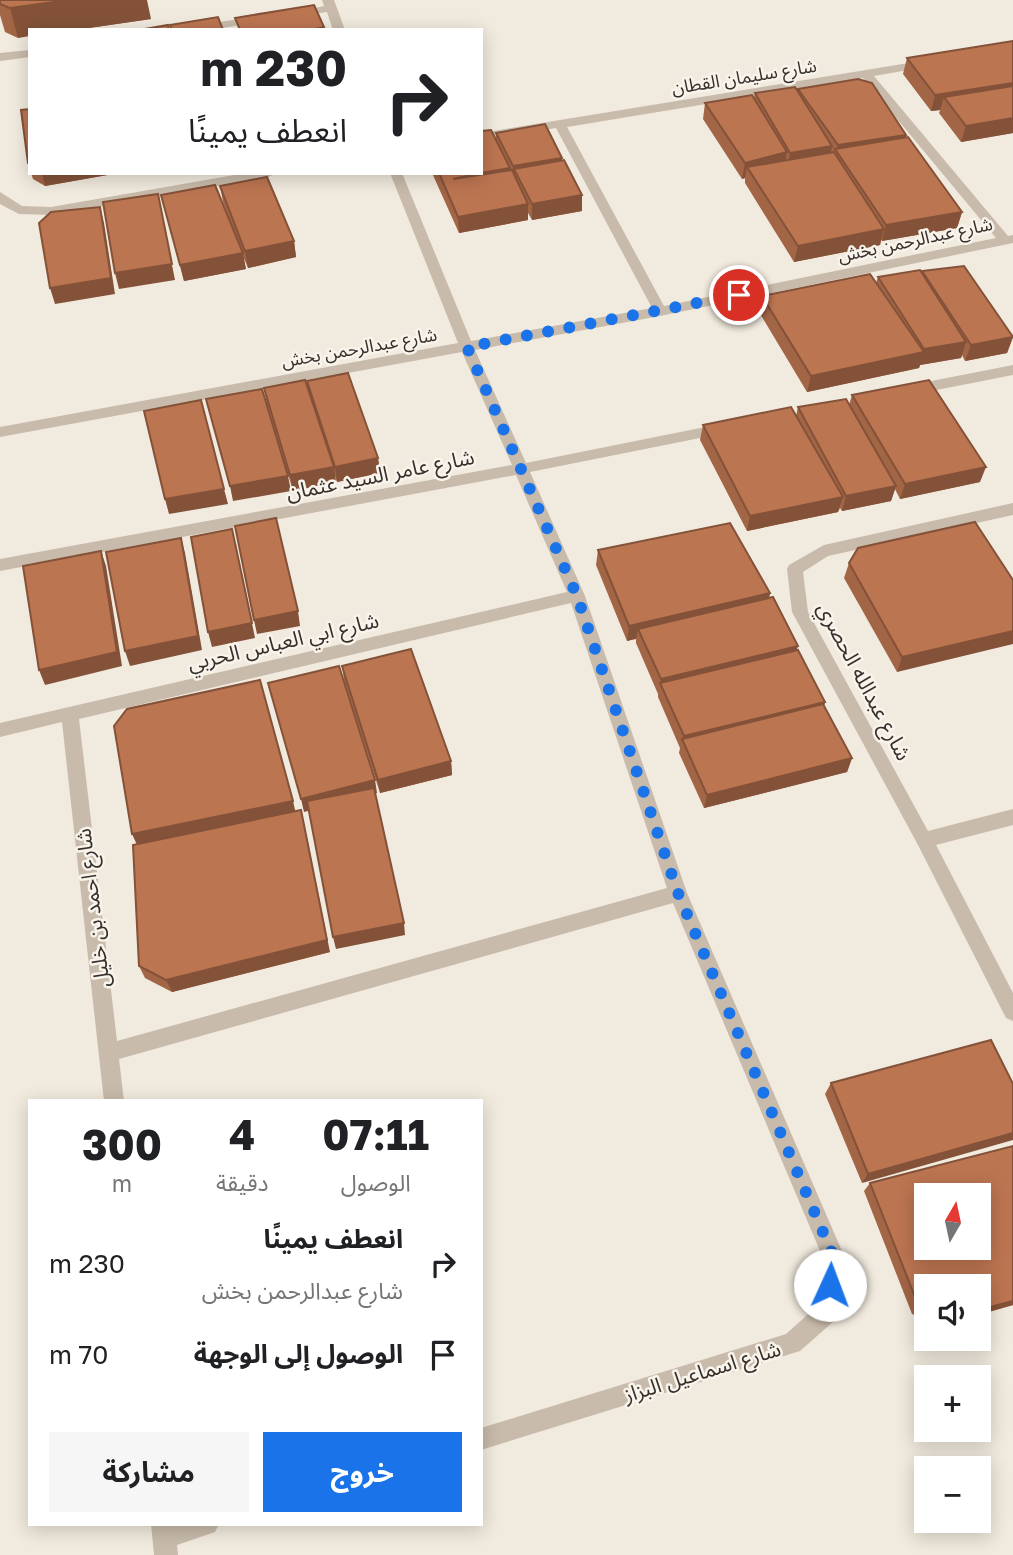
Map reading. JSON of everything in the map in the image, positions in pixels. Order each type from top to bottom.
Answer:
[{"type":"street","points":[[278,16],[329,4],[338,28]]},
{"type":"street","points":[[199,28],[265,18]]},
{"type":"street","points":[[0,57],[28,53]]},
{"type":"street","name":"شارع سليمان القطان","points":[[483,137],[946,61]]},
{"type":"street","points":[[866,74],[1009,240]]},
{"type":"street","points":[[560,124],[660,311]]},
{"type":"street","points":[[0,195],[5,206],[19,210],[51,211],[258,175]]},
{"type":"street","name":"شارع اسماعيل البزاز","points":[[397,175],[467,347],[577,596],[678,893],[834,1258],[826,1313],[792,1343],[483,1438]]},
{"type":"street","name":"شارع عبدالرحمن بخش","points":[[0,432],[660,311],[1009,240]]},
{"type":"street","points":[[890,394],[1013,370]]},
{"type":"street","name":"شارع عامر السيد عثمان","points":[[0,565],[520,469],[739,425]]},
{"type":"street","name":"شارع عبدالله الحصري","points":[[1013,509],[824,551],[795,569],[800,612],[925,840],[1013,1012]]},
{"type":"street","name":"شارع ابي العباس الحربي","points":[[0,730],[577,596]]},
{"type":"street","name":"شارع احمد بن خليل","points":[[70,715],[114,1099]]},
{"type":"street","points":[[925,840],[1013,817]]},
{"type":"street","points":[[109,1053],[678,893]]},
{"type":"street","points":[[164,1539],[201,1526]]},
{"type":"building","points":[[0,0],[69,0],[10,8],[0,4]]},
{"type":"building","points":[[314,5],[324,27],[239,28],[235,18]]},
{"type":"building","points":[[218,17],[222,28],[171,28],[170,25]]},
{"type":"building","points":[[1013,41],[1013,83],[935,95],[907,58]]},
{"type":"building","points":[[858,79],[872,83],[906,135],[838,145],[798,89]]},
{"type":"building","points":[[1013,86],[1013,118],[966,126],[944,97]]},
{"type":"building","points":[[795,87],[832,146],[790,153],[755,93]]},
{"type":"building","points":[[752,95],[787,152],[745,163],[705,103]]},
{"type":"building","points":[[28,109],[28,163],[21,110]]},
{"type":"building","points":[[545,124],[562,158],[513,166],[496,133]]},
{"type":"building","points":[[491,130],[510,168],[483,173],[483,131]]},
{"type":"building","points":[[908,137],[962,212],[886,225],[835,149]]},
{"type":"building","points":[[834,152],[884,229],[798,246],[747,167]]},
{"type":"building","points":[[564,160],[582,195],[532,204],[514,169]]},
{"type":"building","points":[[512,170],[528,204],[458,217],[440,175],[472,175],[453,179]]},
{"type":"building","points":[[267,177],[294,241],[245,251],[220,186]]},
{"type":"building","points":[[215,185],[243,253],[180,265],[161,195]]},
{"type":"building","points":[[158,194],[172,264],[115,273],[103,202]]},
{"type":"building","points":[[100,207],[111,278],[50,288],[39,223],[51,212]]},
{"type":"building","points":[[964,266],[1013,337],[971,345],[922,271]]},
{"type":"building","points":[[920,270],[966,342],[924,349],[878,277]]},
{"type":"building","points":[[870,274],[924,352],[811,376],[762,296]]},
{"type":"building","points":[[348,373],[378,458],[335,467],[307,381]]},
{"type":"building","points":[[305,380],[334,467],[290,475],[264,388]]},
{"type":"building","points":[[929,380],[986,467],[905,484],[852,395]]},
{"type":"building","points":[[262,389],[288,476],[230,486],[206,399]]},
{"type":"building","points":[[846,399],[896,486],[846,496],[798,407]]},
{"type":"building","points":[[201,400],[224,489],[165,499],[144,411]]},
{"type":"building","points":[[791,407],[843,497],[750,516],[703,425]]},
{"type":"building","points":[[276,518],[298,611],[254,620],[235,526]]},
{"type":"building","points":[[975,522],[1013,580],[1013,631],[902,657],[849,563],[858,548]]},
{"type":"building","points":[[730,523],[770,593],[629,626],[598,550]]},
{"type":"building","points":[[232,529],[252,623],[208,632],[191,537]]},
{"type":"building","points":[[181,538],[198,636],[125,651],[106,552]]},
{"type":"building","points":[[101,551],[117,652],[39,670],[23,566]]},
{"type":"building","points":[[773,597],[798,646],[661,679],[638,629]]},
{"type":"building","points":[[411,649],[451,761],[378,780],[342,666]]},
{"type":"building","points":[[798,650],[825,702],[684,736],[660,683]]},
{"type":"building","points":[[339,666],[375,780],[301,799],[268,683]]},
{"type":"building","points":[[260,680],[293,801],[132,834],[114,726],[127,709]]},
{"type":"building","points":[[823,704],[852,758],[707,795],[682,739]]},
{"type":"building","points":[[374,788],[404,923],[333,937],[307,801]]},
{"type":"building","points":[[301,810],[327,940],[166,980],[139,966],[133,845]]},
{"type":"building","points":[[991,1040],[1013,1084],[1013,1133],[868,1174],[831,1083]]},
{"type":"building","points":[[1013,1146],[1013,1301],[991,1307],[991,1274],[914,1274],[914,1294],[870,1183]]},
{"type":"route","points":[[739,295],[467,347],[577,596],[678,893],[834,1258],[830,1285]]}]
